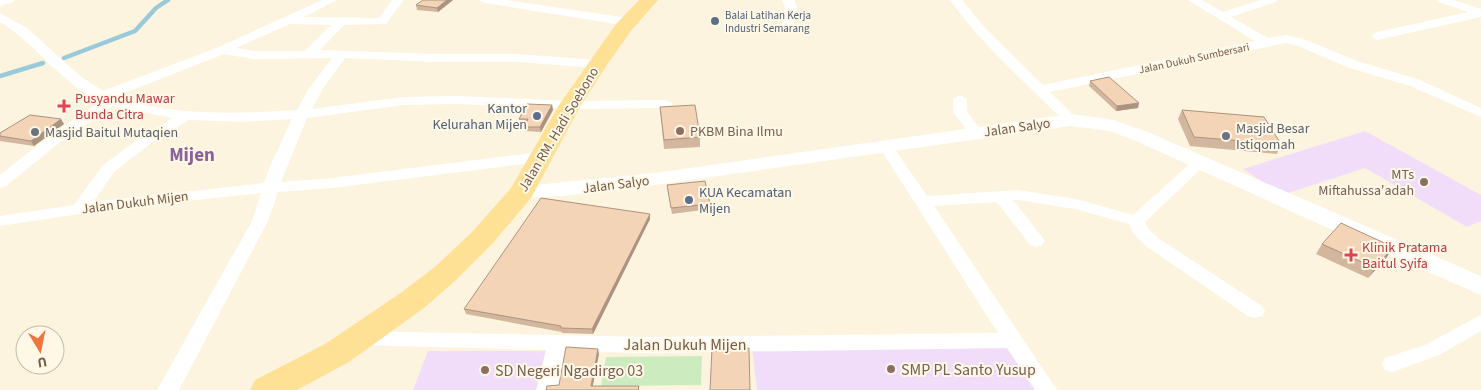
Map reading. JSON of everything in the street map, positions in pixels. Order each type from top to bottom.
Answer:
[{"type":"main road","name":"Jalan RM. Hadi Soebono","points":[[267,390],[336,352],[413,300],[446,273],[482,238],[522,192],[570,105],[597,64],[628,22],[649,0]]},
{"type":"street","points":[[0,3],[9,0]]},
{"type":"street","points":[[0,183],[106,99],[223,50],[331,0]]},
{"type":"street","points":[[285,20],[382,21],[398,0]]},
{"type":"street","points":[[485,0],[524,3],[628,22]]},
{"type":"street","points":[[787,28],[791,7],[788,0]]},
{"type":"street","points":[[956,0],[980,30],[1071,120]]},
{"type":"street","name":"Jalan Dukuh Sumbersari","points":[[1194,0],[1266,42]]},
{"type":"street","points":[[1222,16],[1272,0]]},
{"type":"street","points":[[1443,0],[1481,13]]},
{"type":"street","points":[[1462,6],[1480,0]]},
{"type":"street","points":[[1377,36],[1481,13]]},
{"type":"street","points":[[0,16],[22,31],[65,72],[106,99],[186,116],[243,118],[302,114],[403,101],[456,100],[570,105],[666,104]]},
{"type":"street","points":[[308,54],[340,22]]},
{"type":"street","points":[[1266,42],[1286,40],[1302,43],[1352,64],[1415,83],[1481,113]]},
{"type":"street","name":"Jalan Dukuh Sumbersari","points":[[1039,90],[1266,42]]},
{"type":"street","points":[[223,50],[253,54],[518,58],[597,64]]},
{"type":"street","points":[[168,390],[260,221],[278,166],[302,114],[315,90],[340,54]]},
{"type":"street","points":[[960,99],[960,112],[976,133]]},
{"type":"street","points":[[79,209],[109,168],[145,141],[186,116]]},
{"type":"street","name":"Jalan Salyo","points":[[522,192],[596,187],[1071,120],[1114,126],[1143,137],[1200,164],[1481,286]]},
{"type":"street","points":[[885,145],[1046,390]]},
{"type":"street","name":"Jalan Dukuh Mijen","points":[[0,221],[79,209],[237,190],[332,183],[540,157]]},
{"type":"street","points":[[1136,221],[1200,164]]},
{"type":"street","points":[[921,202],[1018,195],[1076,204],[1136,221]]},
{"type":"street","points":[[1001,196],[1036,241]]},
{"type":"street","points":[[1136,221],[1139,229],[1152,242],[1255,311]]},
{"type":"street","points":[[1392,364],[1432,350],[1481,322]]},
{"type":"street","name":"Jalan Dukuh Mijen","points":[[358,338],[646,345],[1012,340]]},
{"type":"street","points":[[547,390],[558,343]]},
{"type":"shaded area","name":"MTs Miftahussa'adah","points":[[1365,131],[1481,195],[1481,221],[1467,227],[1365,168],[1282,195],[1243,169]]},
{"type":"shaded area","name":"SMP PL Santo Yusup","points":[[1011,344],[1041,390],[757,390],[752,348]]},
{"type":"shaded area","name":"SD Negeri Ngadirgo 03","points":[[428,351],[555,351],[546,390],[413,390]]},
{"type":"green space","points":[[702,356],[701,385],[601,386],[606,357]]},
{"type":"building","points":[[423,0],[447,0],[437,8],[416,5]]},
{"type":"building","points":[[1109,77],[1139,103],[1117,106],[1090,81]]},
{"type":"building","name":"Kantor Kelurahan Mijen","points":[[527,104],[552,105],[540,127],[524,127],[528,119],[519,119]]},
{"type":"building","name":"PKBM Bina Ilmu","points":[[695,105],[700,137],[664,140],[660,107]]},
{"type":"building","points":[[1182,110],[1264,117],[1281,144],[1194,137]]},
{"type":"building","points":[[30,115],[61,119],[31,141],[0,136],[0,133]]},
{"type":"building","name":"KUA Kecamatan Mijen","points":[[705,181],[710,204],[671,208],[667,185]]},
{"type":"building","points":[[541,198],[650,214],[592,329],[561,328],[561,326],[464,309]]},
{"type":"building","points":[[1341,223],[1393,247],[1375,268],[1322,244]]},
{"type":"building","points":[[566,347],[598,349],[591,386],[639,386],[638,390],[546,390],[547,386],[559,385]]},
{"type":"building","points":[[749,348],[750,390],[710,390],[712,349]]},
{"type":"waterway","points":[[64,58],[135,31],[156,8],[168,0]]},
{"type":"waterway","points":[[0,76],[43,63]]},
{"type":"place","name":"Balai Latihan Kerja Industri Semarang","points":[[715,21]]},
{"type":"place","name":"Pusyandu Mawar Bunda Citra","points":[[64,106]]},
{"type":"place","name":"Kantor Kelurahan Mijen","points":[[537,116]]},
{"type":"place","name":"PKBM Bina Ilmu","points":[[680,131]]},
{"type":"place","name":"Masjid Baitul Mutaqien","points":[[35,132]]},
{"type":"place","name":"Masjid Besar Istiqomah","points":[[1226,136]]},
{"type":"place","name":"MTs Miftahussa'adah","points":[[1424,182]]},
{"type":"place","name":"KUA Kecamatan Mijen","points":[[689,200]]},
{"type":"place","name":"Klinik Pratama Baitul Syifa","points":[[1351,255]]},
{"type":"place","name":"SMP PL Santo Yusup","points":[[891,369]]},
{"type":"place","name":"SD Negeri Ngadirgo 03","points":[[485,370]]},
{"type":"district","name":"Mijen","points":[[192,154]]}]
